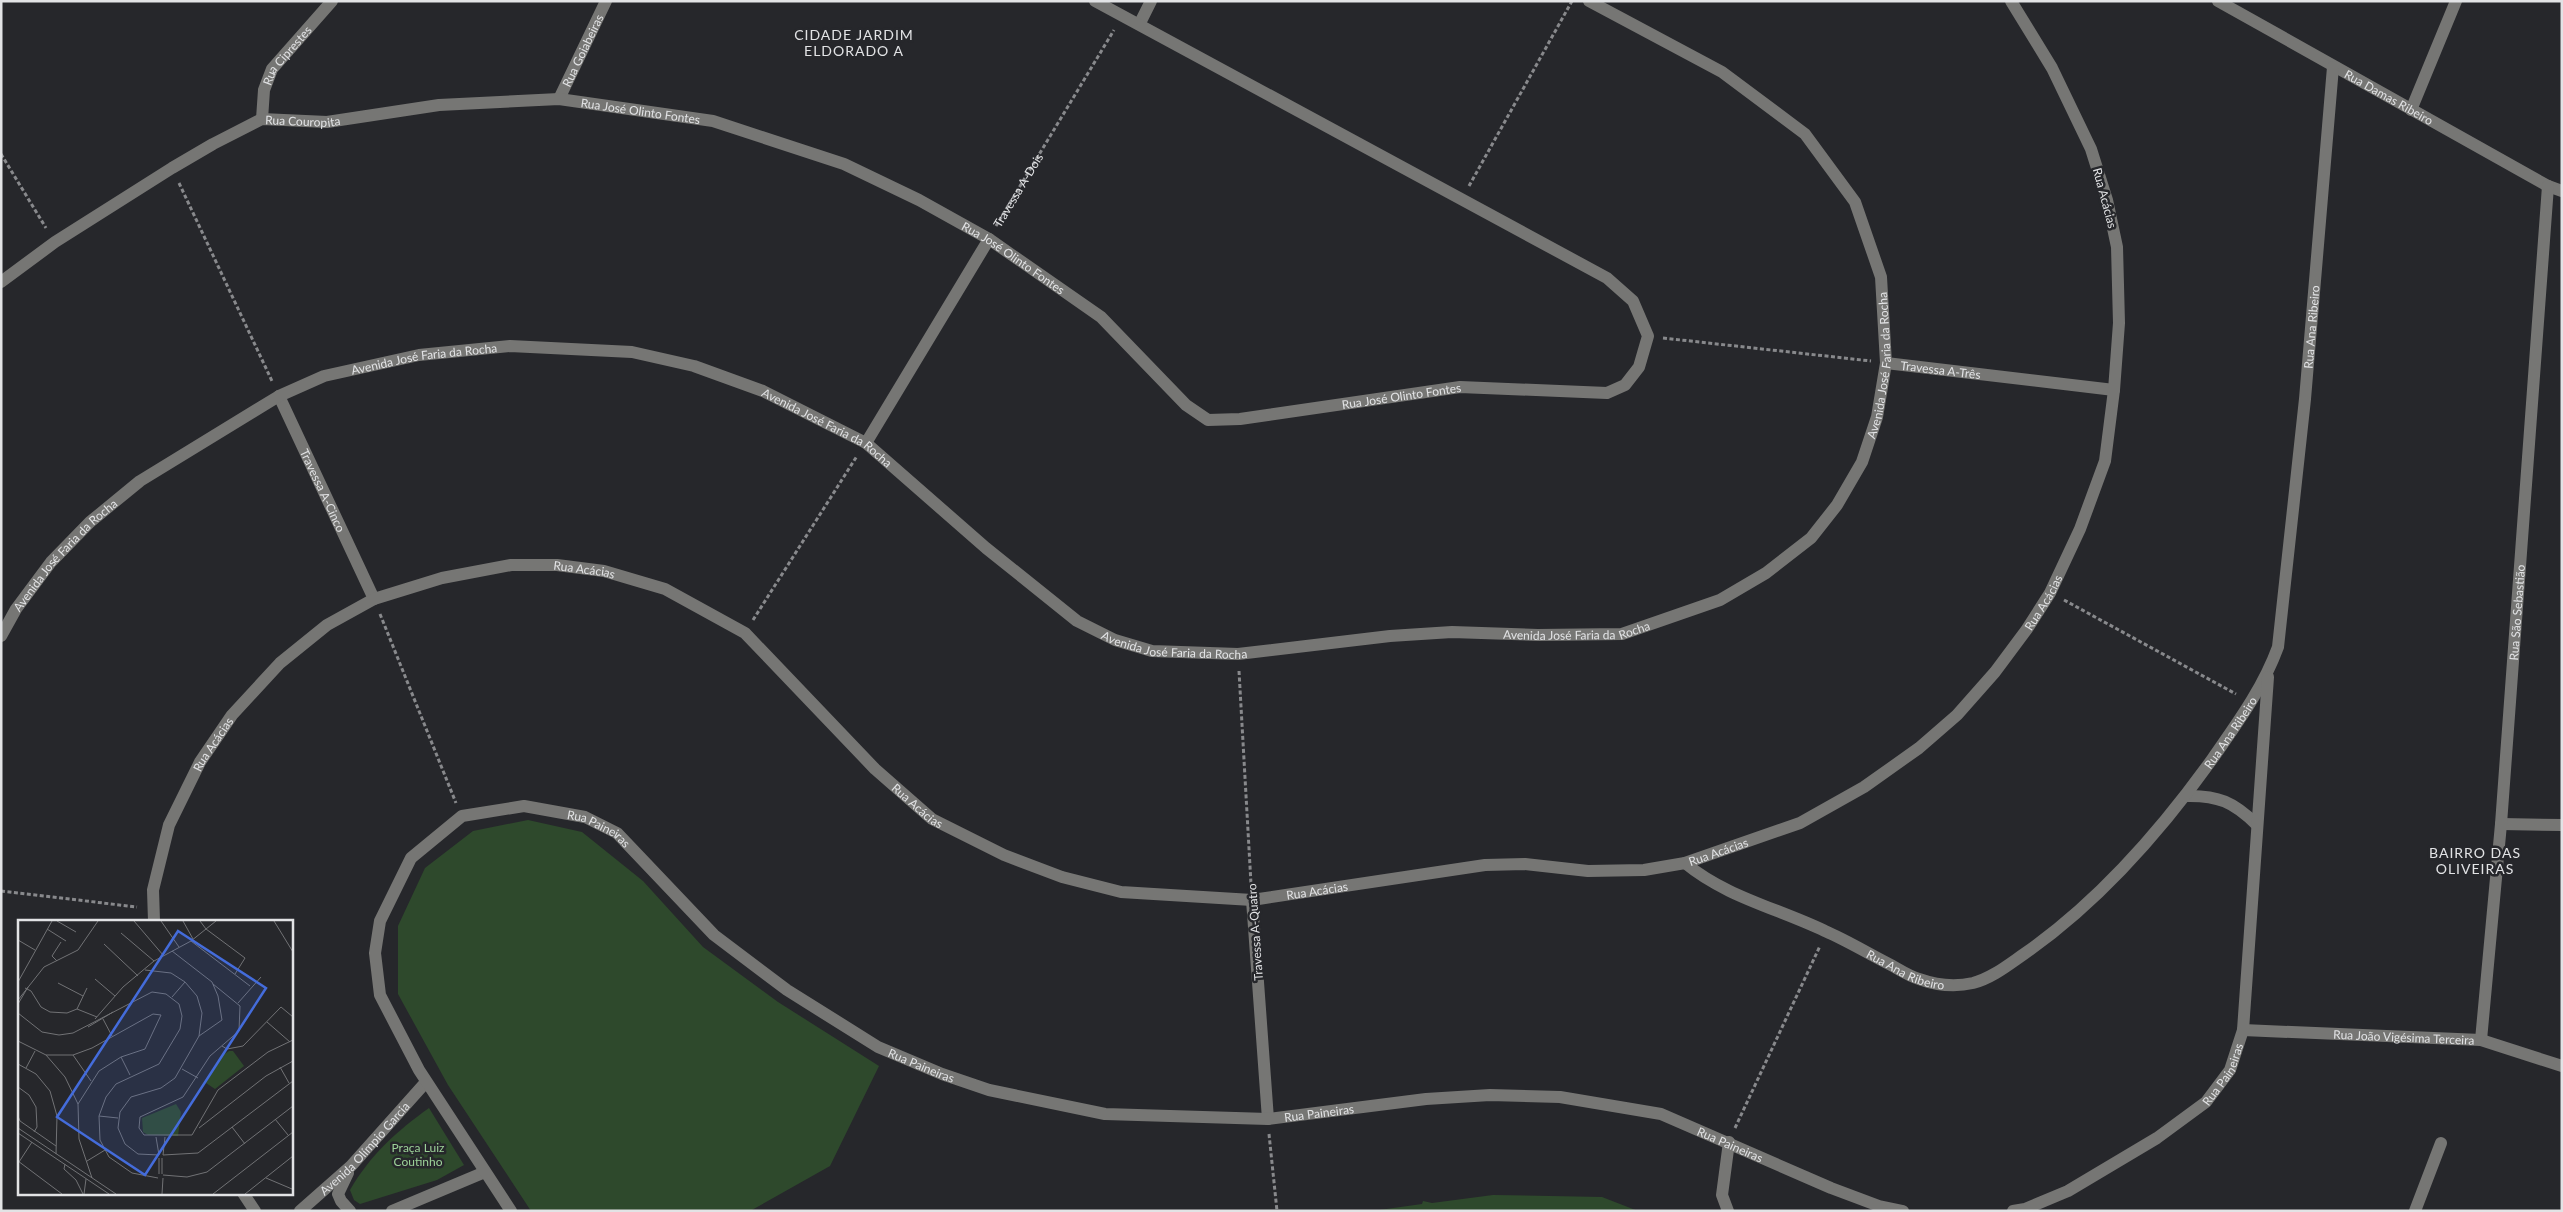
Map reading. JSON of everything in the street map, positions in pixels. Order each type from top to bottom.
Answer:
[{"type":"street","name":"Rua Ciprestes","points":[[262,119],[264,90],[272,70],[332,1]]},
{"type":"street","name":"Rua Goiabeiras","points":[[559,99],[606,1]]},
{"type":"street","points":[[1095,1],[1140,23],[1607,278],[1633,301],[1648,336]]},
{"type":"street","points":[[1140,23],[1151,1]]},
{"type":"street","name":"Avenida José Faria da Rocha","points":[[1,636],[16,609],[51,562],[90,522],[140,481],[279,396],[324,376],[419,355],[510,346],[632,352],[694,366],[763,390],[866,443],[986,548],[1077,620],[1115,640],[1152,651],[1238,654],[1390,636],[1452,632],[1538,635],[1622,634],[1720,600],[1766,574],[1811,538],[1837,505],[1862,462],[1877,417],[1886,363],[1881,277],[1855,202],[1805,134],[1722,72],[1589,1]]},
{"type":"street","name":"Rua Acácias","points":[[154,915],[152,890],[168,825],[200,762],[232,715],[280,663],[327,625],[374,600],[442,578],[511,565],[557,565],[604,571],[665,588],[745,633],[875,769],[932,819],[1004,855],[1062,876],[1120,892],[1252,900],[1485,865],[1526,864],[1588,871],[1644,870],[1685,863],[1800,823],[1864,788],[1920,748],[1957,714],[1995,672],[2027,629],[2050,593],[2080,529],[2105,461],[2114,390],[2119,323],[2117,247],[2107,200],[2091,149],[2056,77],[2011,1]]},
{"type":"street","name":"Rua Damas Ribeiro","points":[[2218,1],[2236,6],[2333,67],[2562,192]]},
{"type":"street","points":[[2411,110],[2456,1]]},
{"type":"street","name":"Rua Ana Ribeiro","points":[[1685,863],[1701,876],[1727,892],[1826,931],[1918,979],[1947,985],[1973,983],[1996,974],[2038,945],[2078,912],[2117,875],[2185,796],[2251,702],[2268,674],[2278,647],[2284,613],[2305,399],[2333,67]]},
{"type":"street","name":"Rua Couropita","points":[[1,282],[55,242],[172,168],[262,119],[327,122],[439,106],[559,99]]},
{"type":"street","name":"Rua José Olinto Fontes","points":[[559,99],[713,121],[844,164],[919,200],[988,239],[1101,317],[1186,405],[1208,420],[1240,419],[1460,387],[1607,393],[1625,385],[1639,367],[1648,336]]},
{"type":"street","name":"Rua São Sebastião","points":[[2481,1040],[2501,824],[2548,186]]},
{"type":"street","name":"Travessa A-Dois","points":[[866,443],[988,239]]},
{"type":"street","name":"Travessa A-Três","points":[[1886,363],[2114,390]]},
{"type":"street","name":"Travessa A-Cinco","points":[[279,396],[374,600]]},
{"type":"street","name":"Rua Paineiras","points":[[2013,1211],[2025,1209],[2068,1192],[2157,1138],[2206,1102],[2230,1070],[2243,1030],[2268,674]]},
{"type":"street","points":[[2185,796],[2205,796],[2225,800],[2242,810],[2257,825]]},
{"type":"street","name":"Rua Paineiras","points":[[511,1211],[426,1082],[380,995],[375,953],[380,921],[411,858],[462,816],[524,806],[585,817],[617,833],[714,935],[787,990],[878,1048],[942,1074],[989,1090],[1105,1114],[1268,1119],[1426,1099],[1490,1095],[1560,1097],[1661,1114],[1831,1188],[1879,1206],[1903,1211]]},
{"type":"street","points":[[2501,824],[2562,824]]},
{"type":"street","name":"Travessa A-Quatro","points":[[1252,900],[1268,1119]]},
{"type":"street","name":"Rua João Vigésima Terceira","points":[[2243,1030],[2481,1040],[2562,1066]]},
{"type":"street","name":"Avenida Olímpio Garcia","points":[[300,1211],[351,1166],[426,1082]]},
{"type":"street","points":[[1728,1211],[1722,1195],[1729,1142]]},
{"type":"street","points":[[2418,1210],[2441,1143]]},
{"type":"street","points":[[350,1211],[341,1202],[338,1194],[351,1166]]},
{"type":"street","points":[[392,1211],[485,1172]]},
{"type":"path","points":[[1461,199],[1572,1]]},
{"type":"path","name":"Travessa A-Dois","points":[[988,239],[1123,14]]},
{"type":"path","points":[[1,154],[55,242]]},
{"type":"path","points":[[172,168],[279,396]]},
{"type":"path","name":"Travessa A-Três","points":[[1648,336],[1886,363]]},
{"type":"path","points":[[745,633],[866,443]]},
{"type":"path","points":[[2050,593],[2251,702]]},
{"type":"path","points":[[374,600],[462,816]]},
{"type":"path","name":"Travessa A-Quatro","points":[[1238,654],[1252,900]]},
{"type":"path","points":[[1,891],[154,915]]},
{"type":"path","points":[[1729,1142],[1826,931]]},
{"type":"path","points":[[1268,1119],[1277,1211]]},
{"type":"green space","points":[[528,820],[582,832],[643,881],[703,947],[778,1002],[879,1066],[830,1166],[750,1211],[531,1211],[448,1085],[398,994],[398,926],[425,868],[473,831]]},
{"type":"green space","name":"Praça Luiz Coutinho","points":[[429,1108],[464,1165],[437,1180],[360,1204],[354,1200],[350,1190],[366,1166],[385,1144]]},
{"type":"green space","points":[[1493,1195],[1602,1197],[1638,1211],[1372,1211],[1422,1204],[1423,1201],[1432,1203]]},
{"type":"district","name":"CIDADE JARDIM ELDORADO A","points":[[854,42]]},
{"type":"district","name":"BAIRRO DAS OLIVEIRAS","points":[[2475,860]]}]
